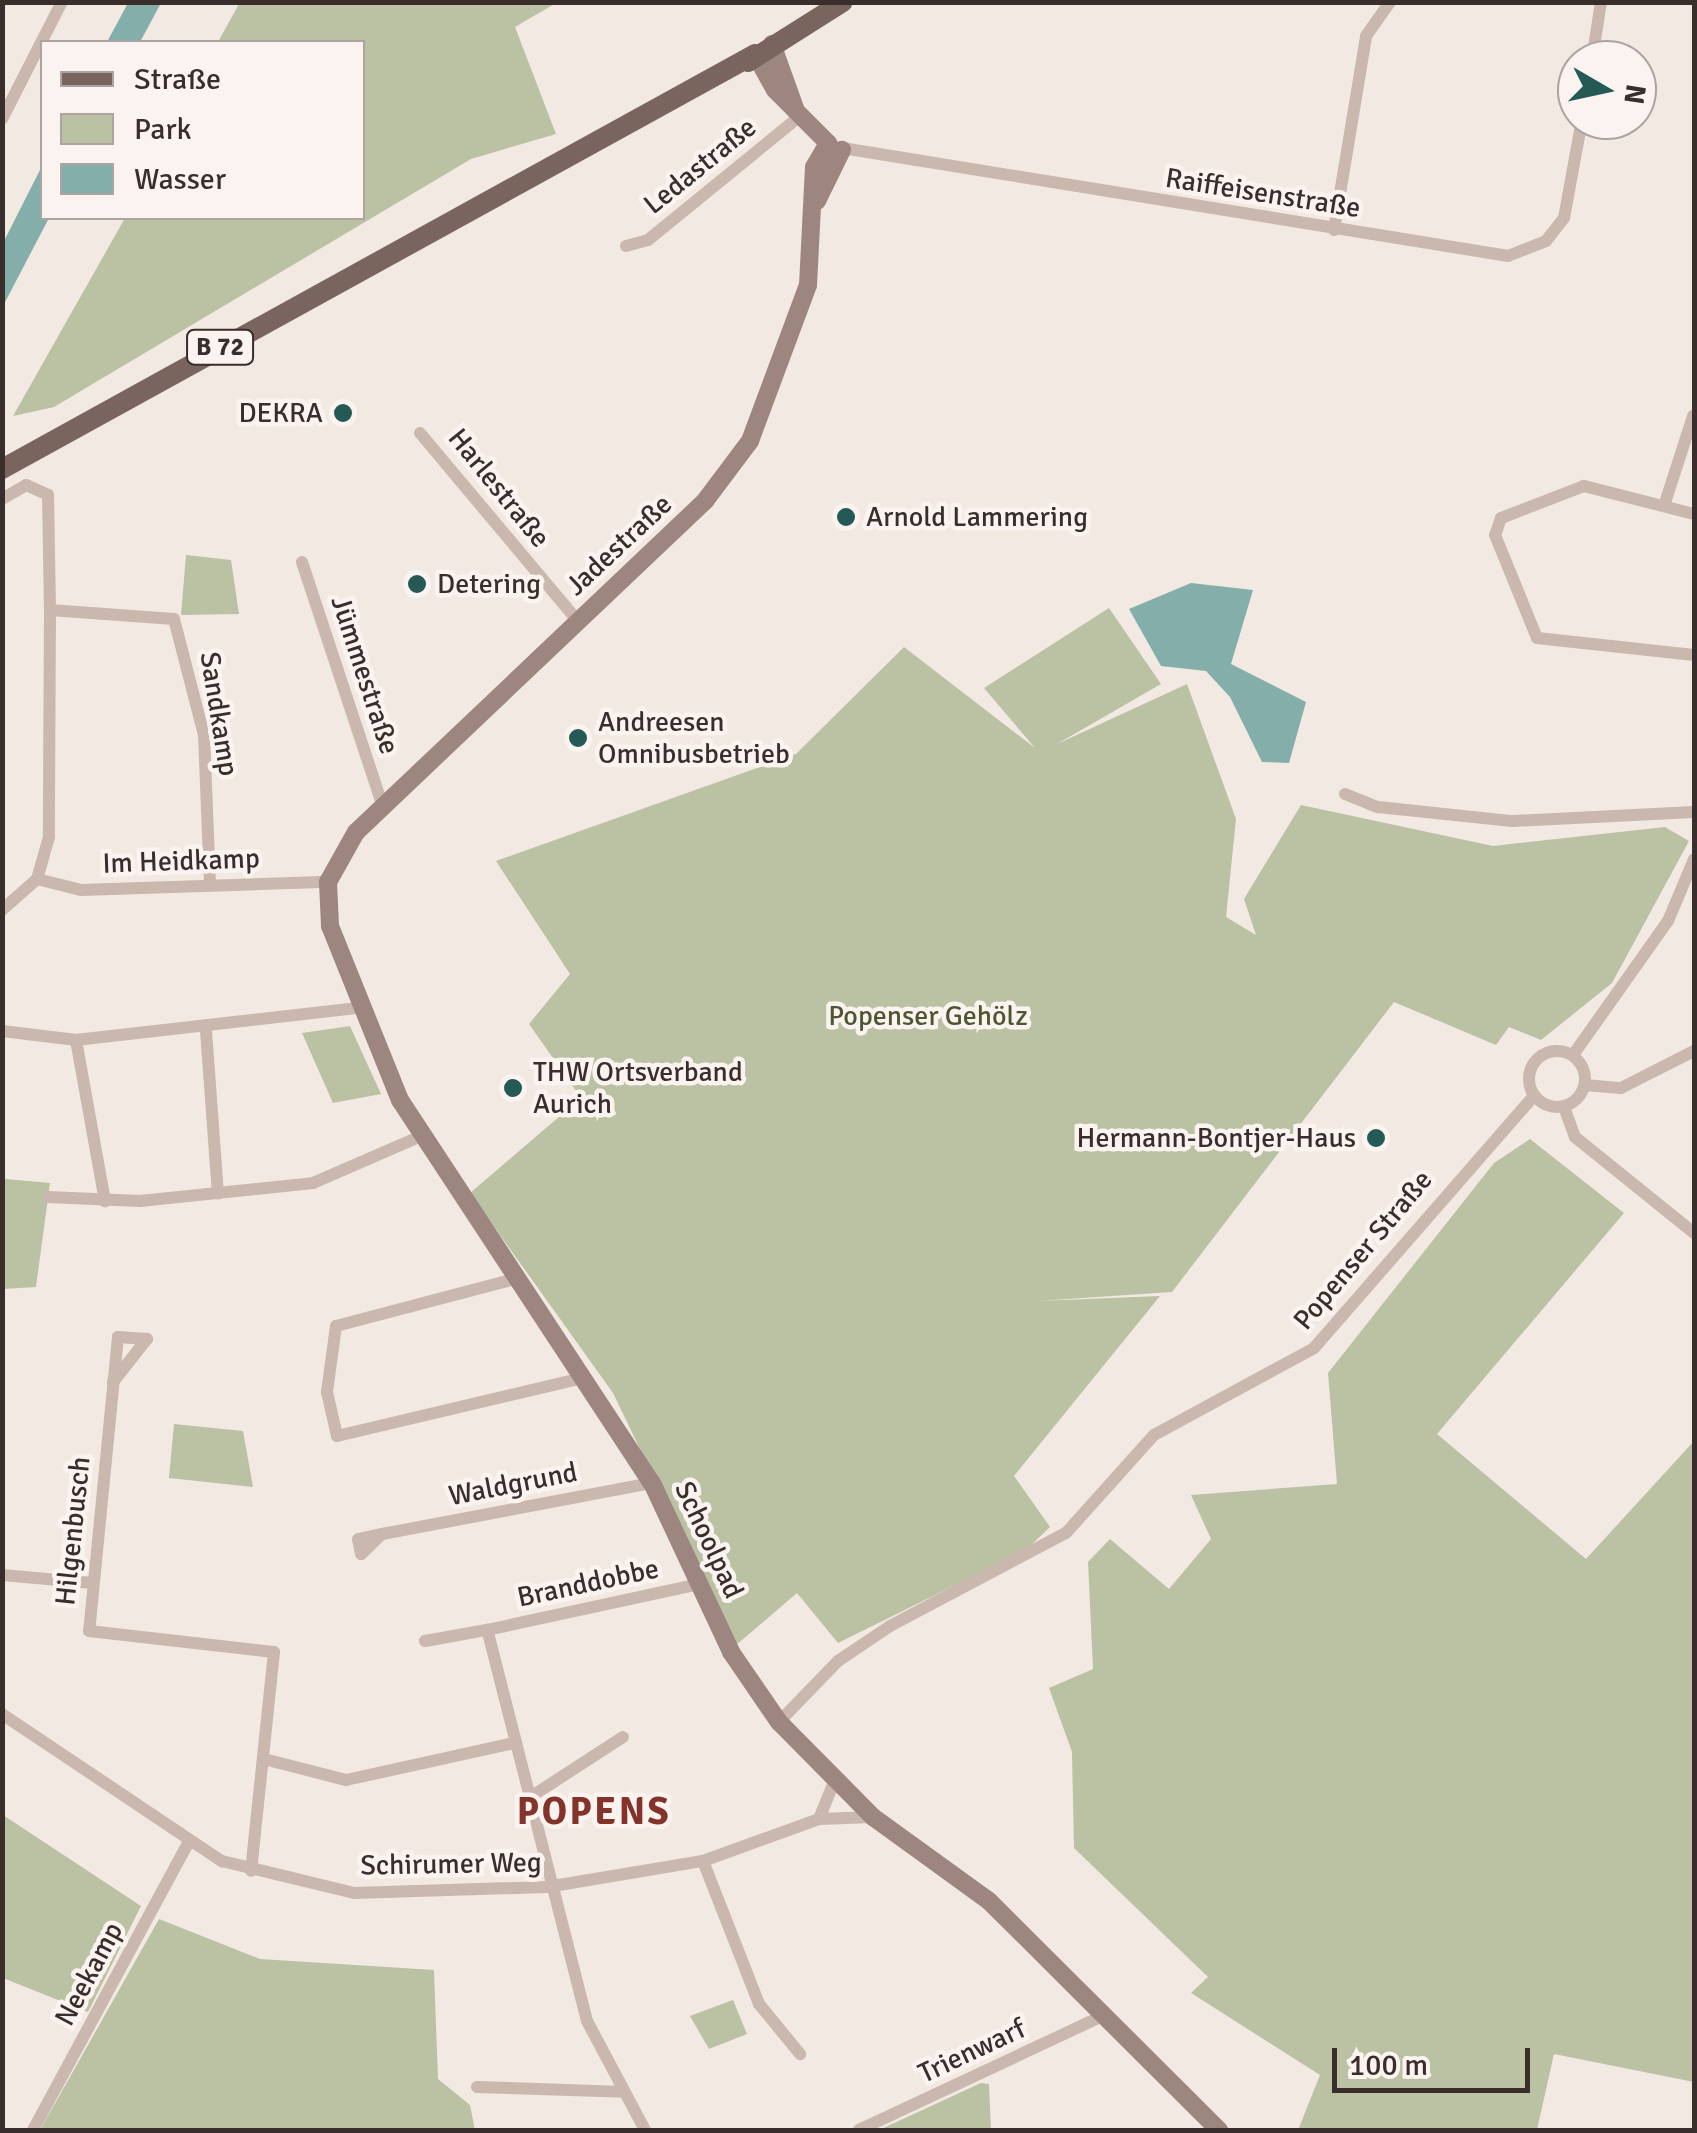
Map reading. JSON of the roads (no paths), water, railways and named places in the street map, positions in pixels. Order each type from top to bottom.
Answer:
[{"type":"main road","name":"B 72","points":[[2,469],[843,2]]},
{"type":"street","points":[[43,40],[62,2]]},
{"type":"street","points":[[1334,230],[1366,36],[1390,2]]},
{"type":"street","points":[[1595,40],[1601,2]]},
{"type":"street","points":[[2,119],[40,45]]},
{"type":"street","points":[[764,49],[797,112],[835,147]]},
{"type":"street","name":"Ledastraße","points":[[626,246],[648,240],[797,112]]},
{"type":"street","name":"Raiffeisenstraße","points":[[835,147],[1492,256],[1534,249],[1564,218],[1578,140]]},
{"type":"street","name":"Jadestraße","points":[[340,852],[382,804],[705,501],[750,441],[808,285],[814,206],[835,147]]},
{"type":"street","points":[[1664,506],[1693,416]]},
{"type":"street","name":"Harlestraße","points":[[420,433],[578,621]]},
{"type":"street","points":[[2,499],[26,484],[48,495],[50,610],[49,837],[37,878],[2,910]]},
{"type":"street","points":[[1694,514],[1574,488],[1501,518],[1494,535],[1537,638],[1694,656]]},
{"type":"street","name":"Jümmestraße","points":[[302,562],[382,804]]},
{"type":"street","name":"Sandkamp","points":[[50,610],[174,619],[204,735],[210,885]]},
{"type":"street","points":[[1345,794],[1378,807],[1512,821],[1694,812]]},
{"type":"street","name":"Schoolpad","points":[[340,852],[328,882],[330,926],[358,1008],[421,1136],[652,1483],[700,1584],[778,1722],[834,1782],[873,1816],[989,1901],[1218,2130]]},
{"type":"street","points":[[1694,858],[1668,921],[1572,1055],[1536,1060],[1534,1096],[1564,1107],[1575,1137],[1694,1233]]},
{"type":"street","name":"Im Heidkamp","points":[[37,878],[80,890],[328,882]]},
{"type":"street","points":[[2,1031],[76,1040],[206,1031],[358,1008]]},
{"type":"street","points":[[206,1031],[218,1194]]},
{"type":"street","points":[[76,1040],[106,1201]]},
{"type":"street","points":[[1585,1085],[1621,1088],[1694,1051]]},
{"type":"street","points":[[1572,1055],[1585,1085]]},
{"type":"street","points":[[1564,1107],[1585,1085]]},
{"type":"street","name":"Popenser Straße","points":[[778,1722],[838,1661],[890,1626],[1054,1542],[1154,1435],[1314,1348],[1534,1096]]},
{"type":"street","points":[[48,1198],[106,1201],[218,1194],[313,1182],[421,1136]]},
{"type":"street","points":[[515,1279],[336,1326],[327,1392],[337,1436],[583,1378]]},
{"type":"street","name":"Hilgenbusch","points":[[114,1382],[89,1631],[274,1652],[251,1871]]},
{"type":"street","name":"Waldgrund","points":[[382,1534],[652,1483]]},
{"type":"street","points":[[2,1575],[92,1583]]},
{"type":"street","name":"Branddobbe","points":[[424,1641],[700,1584]]},
{"type":"street","name":"Branddobbe","points":[[488,1630],[510,1744],[529,1798],[547,1887]]},
{"type":"street","name":"Schirumer Weg","points":[[2,1714],[189,1842],[251,1871],[354,1893],[547,1887],[702,1862],[819,1818],[873,1816]]},
{"type":"street","points":[[529,1798],[623,1737]]},
{"type":"street","points":[[264,1759],[346,1780],[510,1744]]},
{"type":"street","points":[[819,1818],[834,1782]]},
{"type":"street","name":"Neekamp","points":[[33,2130],[189,1842]]},
{"type":"street","points":[[702,1862],[758,2004],[800,2054]]},
{"type":"street","points":[[547,1887],[587,2021],[645,2130]]},
{"type":"street","name":"Trienwarf","points":[[859,2130],[1104,2015]]},
{"type":"street","points":[[477,2087],[624,2092]]},
{"type":"water","points":[[128,3],[161,3],[141,40],[108,40]]},
{"type":"water","points":[[40,170],[40,220],[48,220],[3,306],[3,243]]},
{"type":"water","points":[[1191,583],[1253,590],[1231,664],[1306,702],[1289,763],[1262,762],[1230,697],[1206,671],[1161,666],[1129,609]]},
{"type":"place","name":"DEKRA","points":[[343,413]]},
{"type":"place","name":"Arnold Lammering","points":[[846,517]]},
{"type":"place","name":"Detering","points":[[417,584]]},
{"type":"place","name":"Andreesen Omnibusbetrieb","points":[[578,738]]},
{"type":"place","name":"THW Ortsverband Aurich","points":[[513,1088]]},
{"type":"place","name":"Hermann-Bontjer-Haus","points":[[1376,1138]]},
{"type":"district","name":"POPENS","points":[[594,1812]]},
{"type":"park label","name":"Popenser Gehölz","points":[[928,1016]]}]
